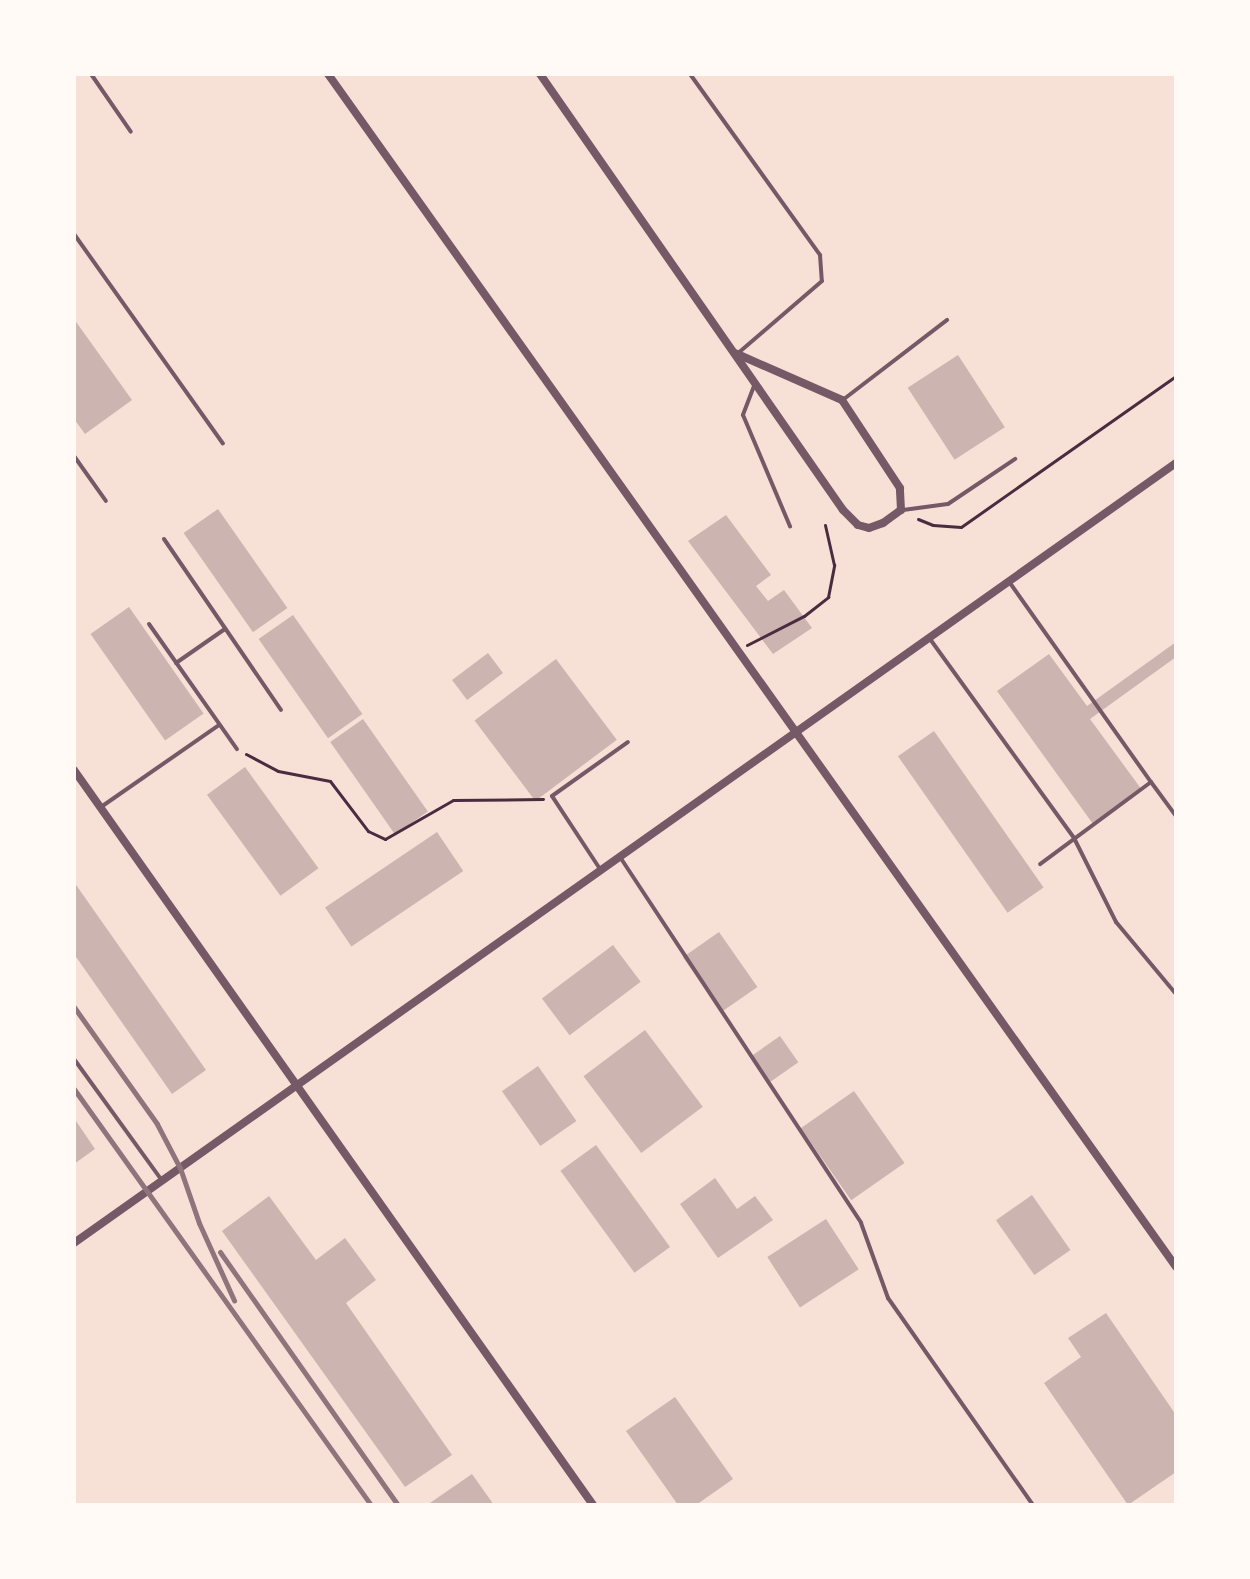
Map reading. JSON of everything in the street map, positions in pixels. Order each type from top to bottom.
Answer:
[{"type":"street","points":[[328,74],[794,734],[1176,1267]]},
{"type":"street","points":[[540,74],[843,510],[858,525],[869,528],[883,523],[901,510],[900,488],[842,400],[737,354]]},
{"type":"street","points":[[74,1243],[1176,463]]},
{"type":"street","points":[[74,770],[593,1505]]},
{"type":"lane","points":[[91,74],[131,132]]},
{"type":"lane","points":[[690,74],[820,255],[822,281],[737,354]]},
{"type":"lane","points":[[74,234],[223,444]]},
{"type":"lane","points":[[842,400],[947,320]]},
{"type":"lane","points":[[755,384],[743,415],[790,526]]},
{"type":"lane","points":[[74,456],[106,501]]},
{"type":"lane","points":[[901,510],[948,504],[1015,459]]},
{"type":"lane","points":[[164,539],[281,710]]},
{"type":"lane","points":[[1009,582],[1176,816]]},
{"type":"lane","points":[[149,624],[237,749]]},
{"type":"lane","points":[[176,663],[225,629]]},
{"type":"lane","points":[[929,638],[1074,838],[1116,922],[1176,994]]},
{"type":"lane","points":[[101,807],[219,725]]},
{"type":"lane","points":[[601,870],[551,799],[628,742]]},
{"type":"lane","points":[[1040,864],[1151,782]]},
{"type":"lane","points":[[620,857],[861,1223],[888,1298],[1033,1505]]},
{"type":"lane","points":[[74,1059],[162,1181]]},
{"type":"path","points":[[901,510],[933,525],[961,527],[1176,376]]},
{"type":"path","points":[[759,635],[804,616],[828,597],[834,565],[825,525]]},
{"type":"path","points":[[237,749],[278,771],[330,781],[368,831],[385,839],[453,800],[551,799]]},
{"type":"building","points":[[74,319],[132,400],[85,434],[74,419]]},
{"type":"building","points":[[958,355],[1005,427],[955,460],[908,388]]},
{"type":"building","points":[[218,509],[287,608],[253,632],[184,533]]},
{"type":"building","points":[[726,515],[771,575],[756,586],[768,601],[784,590],[812,628],[773,654],[688,541]]},
{"type":"building","points":[[129,607],[204,713],[165,740],[90,634]]},
{"type":"building","points":[[293,615],[362,714],[328,738],[259,639]]},
{"type":"building","points":[[1176,642],[1176,657],[1090,719],[1142,790],[1093,824],[997,691],[1049,654],[1087,706]]},
{"type":"building","points":[[488,653],[503,673],[467,700],[452,680]]},
{"type":"building","points":[[556,659],[617,740],[535,801],[475,720]]},
{"type":"building","points":[[363,719],[428,812],[395,835],[330,742]]},
{"type":"building","points":[[934,731],[1044,887],[1008,913],[898,756]]},
{"type":"building","points":[[245,767],[318,868],[280,896],[207,795]]},
{"type":"building","points":[[437,832],[463,871],[351,946],[325,907]]},
{"type":"building","points":[[74,882],[206,1070],[172,1094],[74,954]]},
{"type":"building","points":[[719,932],[757,987],[721,1012],[683,957]]},
{"type":"building","points":[[613,945],[641,982],[570,1035],[542,999]]},
{"type":"building","points":[[645,1030],[703,1107],[641,1153],[584,1076]]},
{"type":"building","points":[[780,1036],[798,1062],[771,1082],[752,1056]]},
{"type":"building","points":[[538,1066],[576,1121],[540,1146],[502,1091]]},
{"type":"building","points":[[854,1091],[904,1163],[851,1200],[801,1128]]},
{"type":"building","points":[[74,1118],[95,1149],[74,1164]]},
{"type":"building","points":[[596,1145],[670,1247],[634,1273],[560,1171]]},
{"type":"building","points":[[715,1178],[737,1209],[755,1196],[773,1220],[718,1258],[680,1204]]},
{"type":"building","points":[[1032,1195],[1070,1250],[1034,1275],[996,1220]]},
{"type":"building","points":[[269,1196],[316,1260],[345,1238],[376,1280],[346,1303],[452,1455],[405,1487],[222,1231]]},
{"type":"building","points":[[826,1219],[859,1269],[800,1307],[767,1257]]},
{"type":"building","points":[[1106,1313],[1176,1415],[1176,1472],[1128,1505],[1044,1383],[1081,1357],[1068,1338]]},
{"type":"building","points":[[675,1397],[733,1479],[696,1505],[678,1505],[626,1431]]},
{"type":"building","points":[[472,1474],[494,1505],[427,1505]]},
{"type":"railway","points":[[74,1007],[157,1124],[180,1168],[199,1223],[234,1300]]},
{"type":"railway","points":[[74,1089],[371,1505]]},
{"type":"railway","points":[[220,1252],[398,1505]]}]
